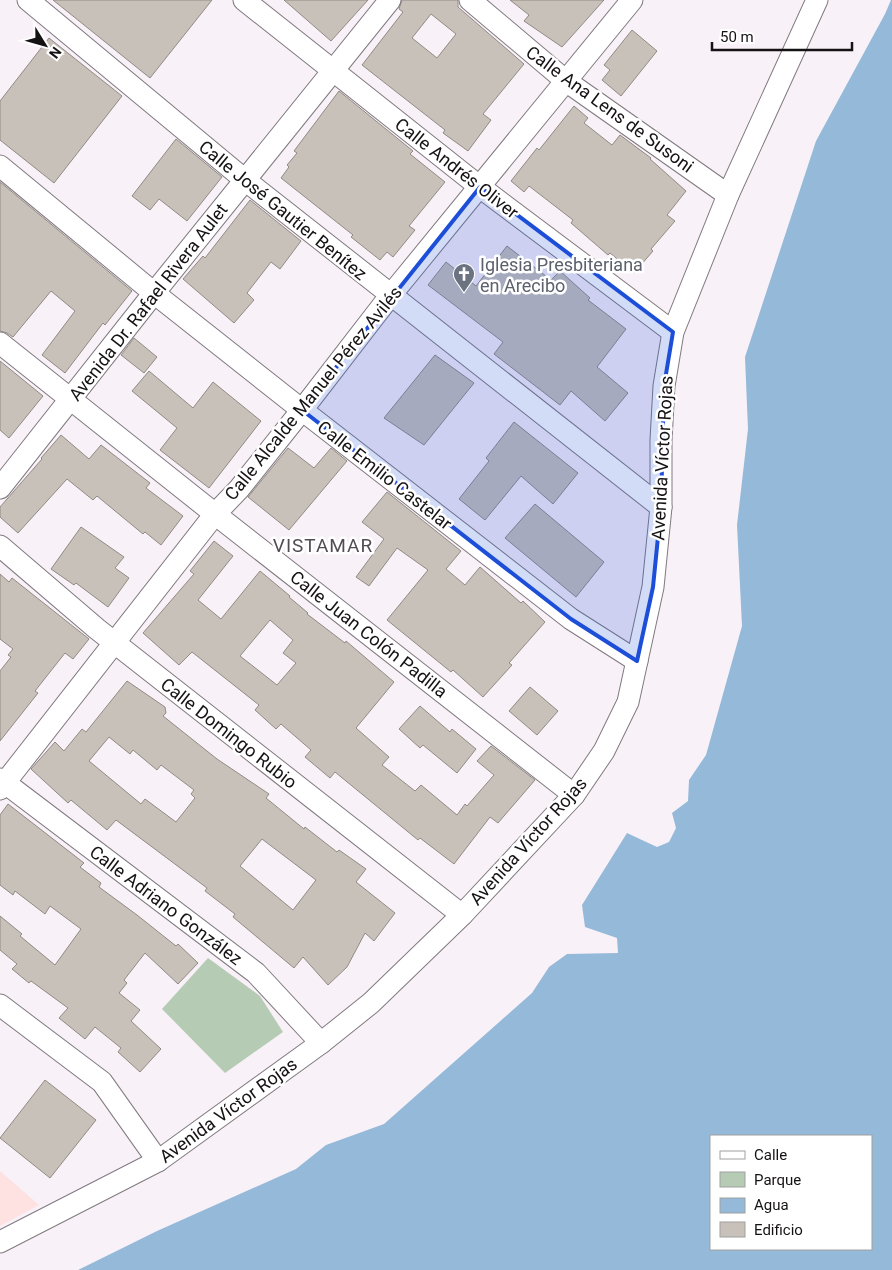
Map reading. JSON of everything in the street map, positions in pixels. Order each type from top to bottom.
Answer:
[{"type":"street","name":"Calle José Gautier Benítez","points":[[28,0],[245,180],[661,508]]},
{"type":"street","name":"Calle Andrés Oliver","points":[[244,0],[480,187],[673,332]]},
{"type":"street","name":"Avenida Dr. Rafael Rivera Aulet","points":[[0,488],[390,0]]},
{"type":"street","name":"Calle Ana Lens de Susoni","points":[[470,0],[566,81],[728,195]]},
{"type":"street","name":"Calle Alcalde Manuel Pérez Avilés","points":[[2,784],[215,514],[239,488],[302,410],[390,296],[632,0]]},
{"type":"street","name":"Avenida Víctor Rojas","points":[[0,1242],[158,1161],[321,1043],[371,1003],[462,916],[574,795],[604,751],[628,702],[653,587],[661,508],[660,440],[664,386],[673,332],[728,195],[817,0]]},
{"type":"street","name":"Calle Emilio Castelar","points":[[0,166],[154,293],[571,620],[637,661]]},
{"type":"street","name":"Calle Juan Colón Padilla","points":[[0,343],[574,795]]},
{"type":"street","name":"Calle Domingo Rubio","points":[[0,546],[115,643],[462,916]]},
{"type":"street","name":"Calle Adriano González","points":[[2,784],[256,973],[321,1043]]},
{"type":"street","points":[[0,1004],[102,1082],[158,1161]]},
{"type":"highlighted area","points":[[480,187],[673,332],[664,386],[661,507],[653,587],[637,661],[571,619],[302,410]]},
{"type":"shaded area","points":[[0,1171],[39,1205],[0,1226]]},
{"type":"green space","points":[[208,958],[260,996],[283,1032],[225,1073],[162,1009]]},
{"type":"water","points":[[892,0],[892,1270],[78,1270],[157,1231],[296,1169],[326,1145],[384,1124],[532,993],[549,967],[567,954],[618,953],[617,938],[585,927],[582,905],[627,833],[657,847],[669,842],[676,828],[672,813],[688,801],[689,780],[706,755],[742,626],[737,525],[748,429],[745,357],[816,141]]},
{"type":"building","points":[[53,0],[212,0],[150,78]]},
{"type":"building","points":[[284,0],[368,0],[331,41]]},
{"type":"building","points":[[402,0],[458,0],[458,7],[524,64],[483,114],[491,120],[468,151],[443,133],[445,130],[362,65],[403,12],[399,9]],"holes":[[[431,14],[456,34],[437,58],[412,38]]]},
{"type":"building","points":[[510,0],[604,0],[562,47],[524,21],[529,15]]},
{"type":"building","points":[[632,30],[657,51],[621,96],[602,80],[610,70],[604,65]]},
{"type":"building","points":[[49,38],[122,96],[54,183],[0,140],[0,101]]},
{"type":"building","points":[[339,91],[413,151],[410,154],[445,182],[409,226],[415,230],[393,257],[387,252],[380,260],[351,237],[353,235],[281,178],[289,167],[287,165],[297,153],[294,151]]},
{"type":"building","points":[[574,106],[588,118],[584,123],[612,145],[620,135],[651,158],[686,191],[667,215],[675,221],[651,249],[653,251],[634,273],[610,253],[608,255],[571,223],[573,220],[529,186],[524,192],[511,181],[537,148],[539,150]]},
{"type":"building","points":[[176,139],[222,177],[187,221],[159,199],[150,210],[132,196]]},
{"type":"building","points":[[0,182],[132,291],[105,325],[103,323],[65,373],[42,355],[75,311],[51,291],[13,337],[0,331]]},
{"type":"building","points":[[250,200],[301,241],[280,269],[271,262],[247,293],[254,300],[234,323],[183,279],[203,256],[205,258]]},
{"type":"building","points":[[507,246],[551,280],[560,271],[590,298],[588,300],[626,329],[597,367],[628,393],[605,421],[571,391],[560,405],[494,354],[503,342],[428,285],[446,262],[476,286]]},
{"type":"building","points":[[134,338],[157,357],[144,373],[121,355]]},
{"type":"building","points":[[435,355],[474,383],[424,445],[384,418]]},
{"type":"building","points":[[0,361],[43,396],[9,438],[0,430]]},
{"type":"building","points":[[149,371],[193,408],[213,382],[261,421],[209,488],[160,450],[177,428],[132,391]]},
{"type":"building","points":[[514,422],[578,473],[553,504],[521,476],[485,520],[459,499],[489,461],[486,458]]},
{"type":"building","points":[[61,435],[89,459],[101,445],[150,483],[146,488],[183,516],[161,545],[145,532],[143,534],[97,496],[93,500],[67,479],[18,533],[0,517],[0,507]]},
{"type":"building","points":[[288,448],[314,468],[331,448],[347,461],[289,530],[248,497]]},
{"type":"building","points":[[387,492],[461,551],[446,569],[465,585],[480,567],[521,603],[523,601],[545,622],[509,663],[512,665],[483,697],[453,670],[451,672],[387,620],[428,570],[397,548],[369,586],[356,577],[384,539],[362,522]]},
{"type":"building","points":[[535,504],[604,562],[576,597],[505,538]]},
{"type":"building","points":[[81,527],[124,557],[115,568],[129,578],[108,607],[76,583],[74,585],[51,569]]},
{"type":"building","points":[[214,541],[233,556],[198,600],[221,619],[260,571],[290,596],[307,614],[345,643],[346,641],[394,682],[356,728],[389,757],[382,765],[415,791],[421,785],[457,815],[465,804],[467,806],[494,775],[477,761],[491,746],[535,780],[498,823],[490,817],[454,864],[420,838],[418,840],[335,772],[330,778],[305,757],[311,750],[281,724],[276,729],[255,710],[259,705],[192,652],[179,665],[143,633],[194,574],[190,571]],"holes":[[[270,620],[293,640],[283,653],[296,663],[277,685],[240,656]]]},
{"type":"building","points":[[0,574],[9,582],[12,578],[89,639],[73,659],[65,653],[35,691],[38,693],[0,741],[0,671],[11,657],[8,655],[13,649],[0,639]]},
{"type":"building","points":[[127,681],[165,707],[166,713],[163,716],[217,759],[269,794],[266,798],[304,829],[305,827],[337,852],[339,850],[366,869],[356,882],[395,913],[374,941],[365,933],[347,967],[328,985],[303,957],[294,968],[233,917],[235,914],[205,891],[207,888],[116,820],[107,830],[71,800],[68,803],[31,769],[55,742],[64,751],[82,729],[86,732]],"holes":[[[109,737],[130,754],[133,750],[157,770],[161,765],[194,790],[191,794],[195,798],[176,822],[145,799],[141,804],[89,761]],[[262,839],[316,880],[293,910],[240,866]]]},
{"type":"building","points":[[530,687],[558,711],[537,735],[509,711]]},
{"type":"building","points":[[420,706],[450,732],[452,729],[476,749],[457,773],[423,745],[420,748],[399,729]]},
{"type":"building","points":[[8,804],[84,863],[80,867],[101,883],[99,887],[176,946],[178,944],[198,963],[178,984],[145,953],[124,980],[127,983],[119,993],[140,1010],[131,1021],[161,1049],[140,1072],[118,1052],[121,1048],[95,1027],[85,1039],[59,1018],[68,1008],[31,981],[29,983],[12,969],[17,964],[0,950],[0,916],[22,934],[20,936],[55,965],[81,929],[50,906],[45,914],[15,891],[13,895],[0,885],[0,815]]},
{"type":"building","points":[[45,1080],[96,1120],[50,1178],[0,1138]]},
{"type":"place","name":"Iglesia Presbiteriana en Arecibo","points":[[464,293]]},
{"type":"district","name":"VISTAMAR","points":[[323,545]]}]
